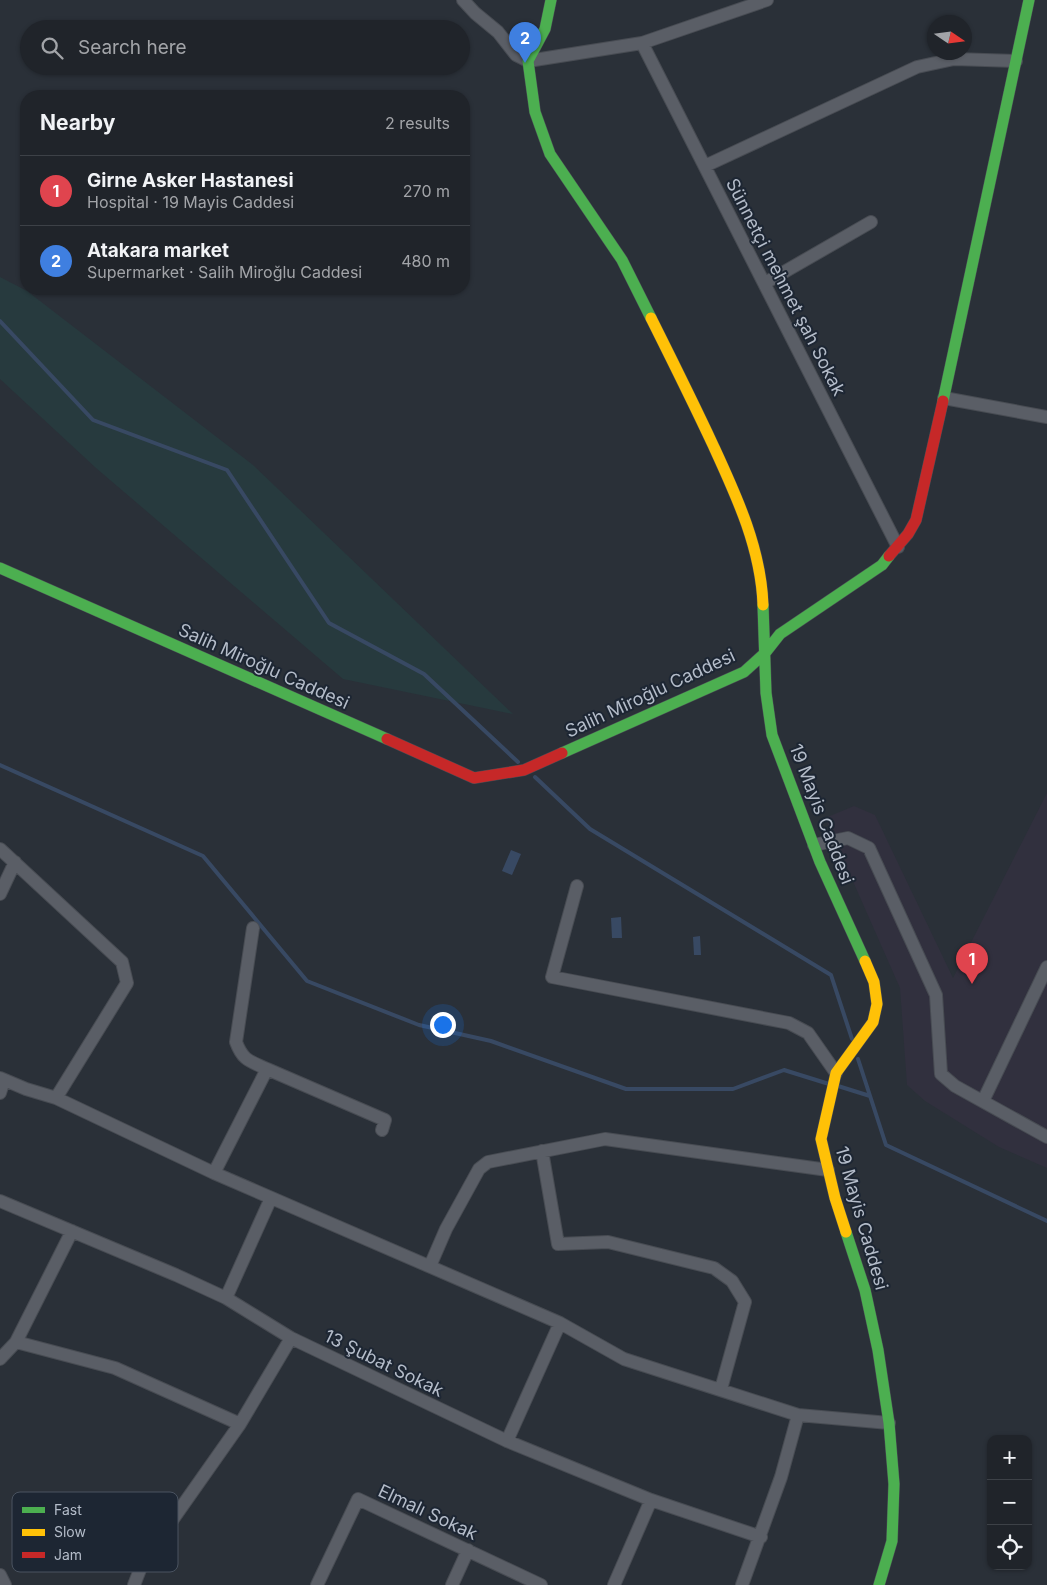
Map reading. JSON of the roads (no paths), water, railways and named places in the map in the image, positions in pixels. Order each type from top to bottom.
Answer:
[{"type":"street","points":[[463,0],[498,32],[516,55],[528,61],[642,43],[767,0]]},
{"type":"street","points":[[551,0],[545,29],[528,61],[535,112],[550,154],[622,260],[690,395],[741,505],[755,552],[764,598],[765,653]]},
{"type":"street","name":"Salih Miroğlu Caddesi","points":[[0,568],[474,778],[524,770],[744,672],[765,653],[780,634],[882,564],[898,547],[916,520],[1029,0]]},
{"type":"street","name":"Sünnetçi mehmet şah Sokak","points":[[642,43],[898,547]]},
{"type":"street","points":[[705,166],[918,67],[954,59],[1016,62]]},
{"type":"street","points":[[765,283],[871,222]]},
{"type":"street","points":[[944,398],[1047,417]]},
{"type":"street","name":"19 Mayis Caddesi","points":[[765,653],[766,693],[772,735],[814,845],[874,982],[878,1004],[873,1022],[836,1073],[821,1139],[835,1198],[865,1290],[878,1350],[890,1423],[894,1484],[892,1541],[879,1585]]},
{"type":"street","points":[[814,845],[848,838],[869,848],[936,995],[941,1074],[955,1086],[1047,1137]]},
{"type":"street","points":[[0,849],[122,962],[127,983],[56,1098]]},
{"type":"street","points":[[0,894],[15,862]]},
{"type":"street","points":[[577,886],[552,977],[789,1022],[808,1033],[836,1073]]},
{"type":"street","points":[[253,928],[236,1042],[240,1054],[267,1069],[385,1120],[382,1130]]},
{"type":"street","points":[[983,1102],[1047,967]]},
{"type":"street","points":[[214,1173],[267,1069]]},
{"type":"street","points":[[0,1092],[2,1079],[56,1098],[214,1173],[560,1323],[624,1359],[798,1415],[890,1423]]},
{"type":"street","points":[[430,1266],[446,1229],[479,1169],[488,1162],[605,1138],[828,1170]]},
{"type":"street","points":[[542,1151],[556,1242],[558,1244],[608,1242],[714,1268],[732,1281],[744,1302],[721,1389]]},
{"type":"street","points":[[226,1298],[271,1198]]},
{"type":"street","name":"13 Şubat Sokak","points":[[0,1201],[226,1298],[291,1338],[507,1441],[652,1500],[761,1537]]},
{"type":"street","points":[[0,1359],[16,1342],[72,1231]]},
{"type":"street","points":[[507,1441],[560,1323]]},
{"type":"street","points":[[178,1513],[240,1424],[291,1338]]},
{"type":"street","points":[[16,1342],[115,1368],[240,1424]]},
{"type":"street","points":[[742,1585],[761,1537],[781,1477],[798,1415]]},
{"type":"street","name":"Elmalı Sokak","points":[[317,1585],[358,1499],[541,1585]]},
{"type":"street","points":[[614,1585],[652,1500]]},
{"type":"street","points":[[452,1585],[468,1550]]},
{"type":"street","points":[[134,1585],[139,1572]]},
{"type":"street","points":[[0,1575],[6,1585]]},
{"type":"water","points":[[511,850],[521,854],[512,875],[502,871]]},
{"type":"water","points":[[621,917],[622,938],[612,938],[611,918]]},
{"type":"water","points":[[700,936],[701,955],[694,955],[693,937]]},
{"type":"waterway","points":[[0,321],[93,420],[227,470],[329,623],[424,674],[518,762]]},
{"type":"waterway","points":[[0,765],[203,856],[307,981],[419,1025],[491,1041],[626,1089],[733,1089],[784,1070],[829,1084]]},
{"type":"waterway","points":[[535,777],[590,829],[831,975],[852,1039]]},
{"type":"waterway","points":[[858,1059],[886,1145],[1047,1221]]},
{"type":"waterway","points":[[838,1086],[870,1096]]},
{"type":"place","name":"Atakara market","points":[[525,63]]},
{"type":"place","name":"Girne Asker Hastanesi","points":[[972,984]]}]
